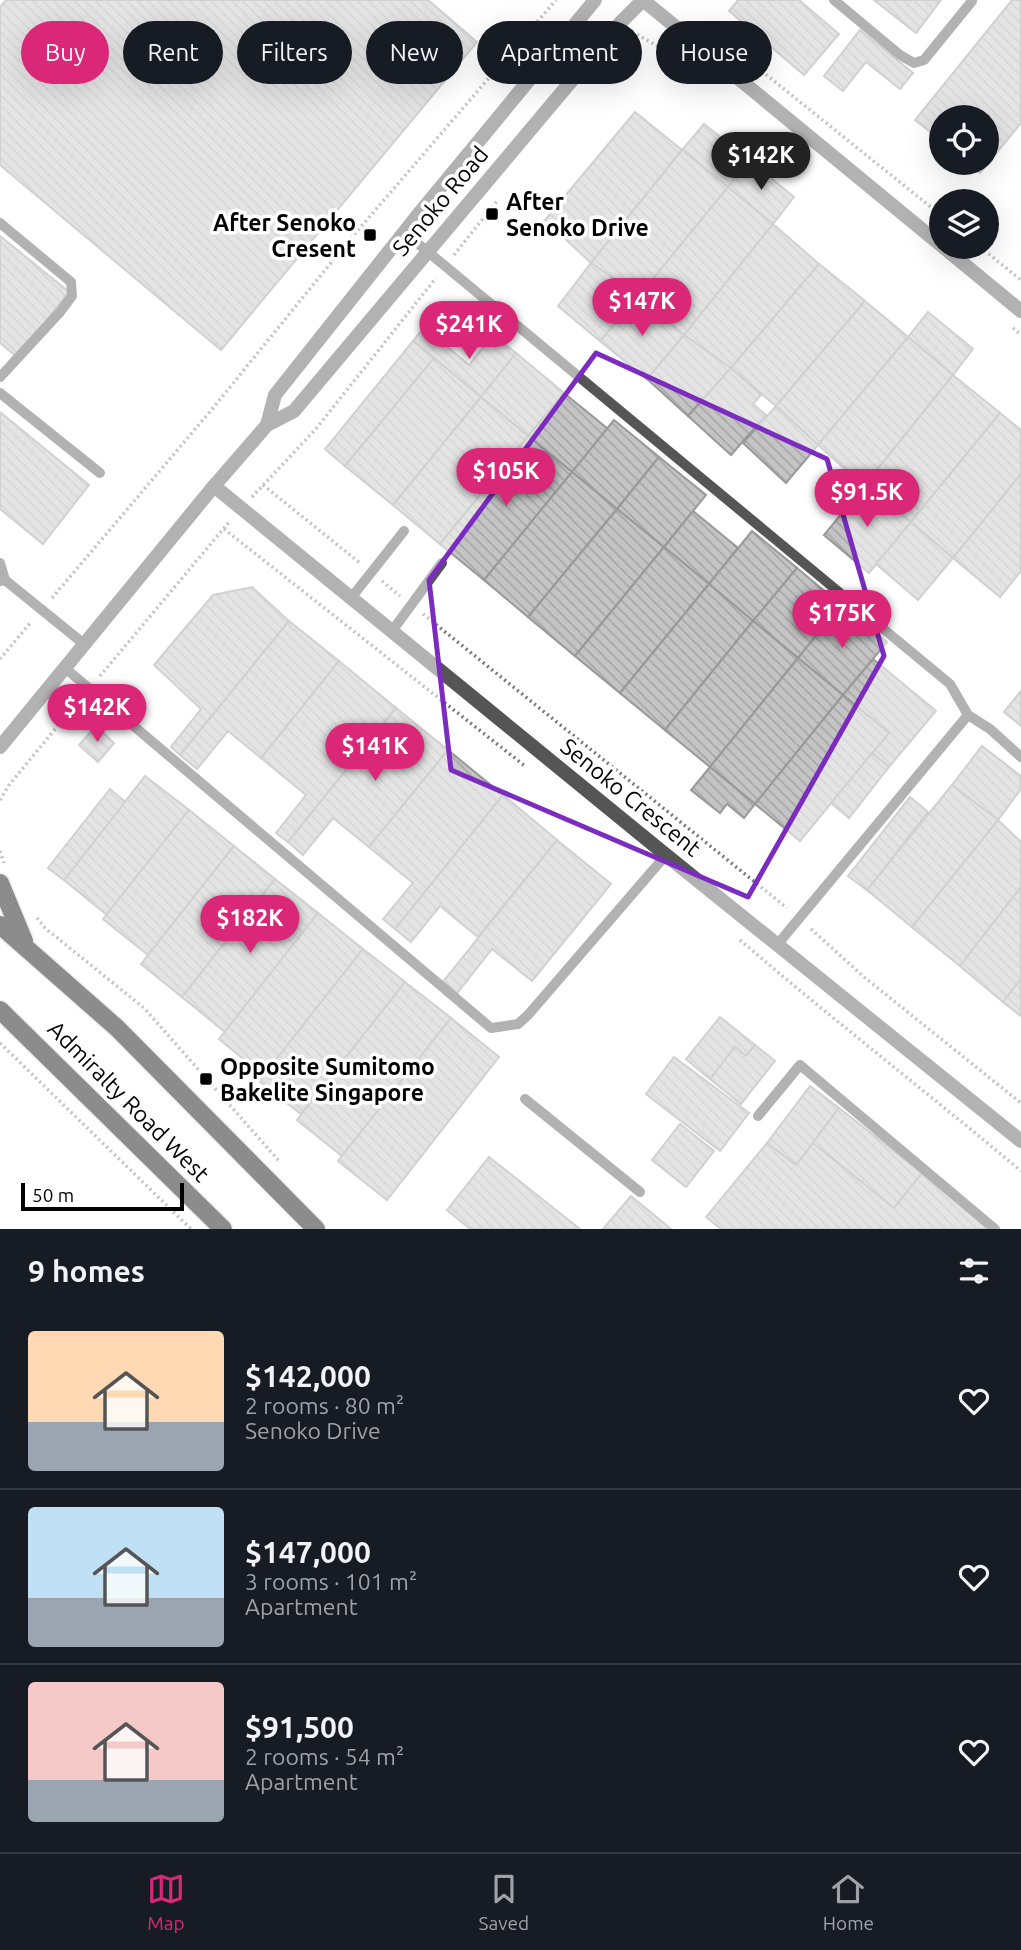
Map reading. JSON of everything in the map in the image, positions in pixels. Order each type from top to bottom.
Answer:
[{"type":"main road","points":[[3,875],[26,945]]},
{"type":"main road","name":"Admiralty Road West","points":[[0,925],[26,945],[117,1028],[316,1229]]},
{"type":"main road","name":"Admiralty Road West","points":[[0,1010],[223,1229]]},
{"type":"street","name":"Senoko Road","points":[[267,425],[275,395],[404,232],[595,0]]},
{"type":"street","name":"Senoko Road","points":[[0,747],[214,486],[267,425],[294,411],[621,22],[643,0]]},
{"type":"street","points":[[643,0],[1021,311]]},
{"type":"street","name":"Senoko Crescent","points":[[214,486],[666,856],[1021,1141]]},
{"type":"lane","points":[[834,0],[900,55],[914,63],[924,60],[972,1]]},
{"type":"lane","points":[[0,223],[71,282],[72,296],[0,377]]},
{"type":"lane","points":[[404,232],[950,684],[968,715],[990,729],[1021,757]]},
{"type":"lane","points":[[0,393],[100,473]]},
{"type":"lane","points":[[351,598],[404,531]]},
{"type":"lane","points":[[0,563],[3,580],[84,643]]},
{"type":"lane","points":[[392,631],[442,563]]},
{"type":"lane","points":[[65,668],[491,1028],[518,1024],[666,856]]},
{"type":"lane","points":[[777,944],[968,715]]},
{"type":"lane","points":[[758,1116],[800,1065],[995,1229]]},
{"type":"lane","points":[[525,1100],[640,1192]]},
{"type":"path","points":[[0,659],[213,408],[347,243],[556,0]]},
{"type":"path","points":[[772,79],[929,206]]},
{"type":"path","points":[[0,800],[9,785],[224,529],[315,430],[504,191]]},
{"type":"path","points":[[994,259],[1021,281]]},
{"type":"path","points":[[1010,326],[1021,335]]},
{"type":"path","points":[[263,485],[799,918],[864,977],[1021,1103]]},
{"type":"path","points":[[224,529],[526,766]]},
{"type":"path","points":[[0,851],[3,875]]},
{"type":"path","points":[[33,911],[44,928],[145,1008],[286,1168]]},
{"type":"path","points":[[736,937],[837,1023],[956,1116],[1021,1171]]},
{"type":"path","points":[[0,1043],[191,1229]]},
{"type":"highlighted area","points":[[596,353],[827,459],[884,656],[748,897],[451,770],[429,580]]},
{"type":"building","points":[[6,0],[428,0],[452,21],[366,21],[366,84],[442,84],[221,350],[0,165],[0,7]]},
{"type":"building","points":[[738,0],[799,0],[839,34],[804,75],[772,48],[772,21],[741,21],[729,11]]},
{"type":"building","points":[[874,0],[941,0],[916,33]]},
{"type":"building","points":[[1012,0],[1021,0],[1021,123],[999,150],[999,105],[929,105],[929,131],[915,120]]},
{"type":"building","points":[[463,30],[477,42],[463,59]]},
{"type":"building","points":[[860,30],[913,73],[900,89],[866,62],[843,91],[824,76]]},
{"type":"building","points":[[635,112],[682,150],[591,263],[545,220]]},
{"type":"building","points":[[704,124],[749,160],[728,187],[682,150]]},
{"type":"building","points":[[682,150],[728,187],[639,296],[591,263]]},
{"type":"building","points":[[749,160],[794,197],[773,224],[728,187]]},
{"type":"building","points":[[728,187],[773,224],[684,335],[639,296]]},
{"type":"building","points":[[773,224],[819,264],[731,368],[684,335]]},
{"type":"building","points":[[0,236],[69,292],[17,357],[0,343]]},
{"type":"building","points":[[591,263],[639,296],[600,341],[558,306]]},
{"type":"building","points":[[819,264],[865,301],[776,406],[731,368]]},
{"type":"building","points":[[639,296],[684,335],[647,379],[600,341]]},
{"type":"building","points":[[865,301],[908,337],[818,445],[776,406]]},
{"type":"building","points":[[928,312],[973,349],[953,375],[908,337]]},
{"type":"building","points":[[424,327],[469,365],[493,335],[516,353],[481,397],[413,341]]},
{"type":"building","points":[[684,335],[731,368],[688,416],[647,379]]},
{"type":"building","points":[[908,337],[953,375],[864,486],[818,445]]},
{"type":"building","points":[[413,341],[434,358],[345,466],[325,449]]},
{"type":"building","points":[[516,353],[564,393],[528,436],[481,397]]},
{"type":"building","points":[[434,358],[481,397],[393,505],[345,466]]},
{"type":"building","points":[[731,368],[761,395],[753,404],[766,415],[731,455],[688,416]]},
{"type":"building","points":[[953,375],[1000,413],[911,522],[864,486]]},
{"type":"building","points":[[564,393],[608,429],[572,472],[528,436]]},
{"type":"building","points":[[481,397],[528,436],[440,544],[393,505]]},
{"type":"building","points":[[776,406],[818,445],[786,483],[743,443]]},
{"type":"building","points":[[0,412],[89,485],[43,544],[0,509]]},
{"type":"building","points":[[1000,413],[1021,430],[1021,474],[953,558],[911,522]]},
{"type":"building","points":[[614,420],[659,457],[617,509],[572,472]]},
{"type":"building","points":[[528,436],[572,472],[484,580],[440,544]]},
{"type":"building","points":[[659,457],[706,495],[664,547],[617,509]]},
{"type":"building","points":[[572,472],[617,509],[528,617],[484,580]]},
{"type":"building","points":[[1021,474],[1021,571],[1000,597],[953,558]]},
{"type":"building","points":[[864,486],[911,522],[869,573],[824,535]]},
{"type":"building","points":[[617,509],[664,547],[575,656],[528,617]]},
{"type":"building","points":[[693,511],[738,548],[709,584],[664,547]]},
{"type":"building","points":[[911,522],[953,558],[918,600],[876,564]]},
{"type":"building","points":[[752,531],[797,568],[753,621],[709,584]]},
{"type":"building","points":[[664,547],[709,584],[620,693],[575,656]]},
{"type":"building","points":[[797,568],[841,605],[798,658],[753,621]]},
{"type":"building","points":[[709,584],[753,621],[665,730],[620,693]]},
{"type":"building","points":[[252,587],[289,621],[180,755],[171,747],[201,709],[154,665],[213,595]]},
{"type":"building","points":[[841,605],[887,642],[843,695],[798,658]]},
{"type":"building","points":[[289,621],[339,661],[261,758],[228,731],[197,769],[180,755]]},
{"type":"building","points":[[753,621],[798,658],[710,767],[665,730]]},
{"type":"building","points":[[798,658],[843,695],[755,804],[710,767]]},
{"type":"building","points":[[873,659],[936,711],[889,767],[872,753],[889,733],[843,695]]},
{"type":"building","points":[[339,661],[396,708],[288,842],[276,833],[306,795],[261,758]]},
{"type":"building","points":[[1021,691],[1021,726],[1004,712]]},
{"type":"building","points":[[843,695],[889,733],[800,841],[755,804]]},
{"type":"building","points":[[396,708],[448,750],[369,847],[333,818],[303,855],[288,842]]},
{"type":"building","points":[[96,726],[114,743],[98,762],[79,745]]},
{"type":"building","points":[[982,746],[1021,776],[1021,789],[998,820],[952,785]]},
{"type":"building","points":[[448,750],[503,795],[395,929],[383,919],[413,883],[369,847]]},
{"type":"building","points":[[872,753],[889,767],[849,818],[831,803]]},
{"type":"building","points":[[710,767],[755,804],[744,818],[727,804],[720,813],[691,790]]},
{"type":"building","points":[[145,776],[189,810],[107,915],[64,880]]},
{"type":"building","points":[[952,785],[998,820],[912,927],[867,890]]},
{"type":"building","points":[[110,789],[125,802],[64,880],[48,868]]},
{"type":"building","points":[[503,795],[557,840],[478,937],[440,906],[411,942],[395,929]]},
{"type":"building","points":[[910,797],[928,812],[867,890],[848,876]]},
{"type":"building","points":[[189,810],[234,846],[148,955],[103,919]]},
{"type":"building","points":[[998,820],[1021,842],[1021,887],[960,966],[912,927]]},
{"type":"building","points":[[557,840],[611,884],[532,981],[492,949],[455,996],[441,984]]},
{"type":"building","points":[[234,846],[275,879],[182,997],[141,964]]},
{"type":"building","points":[[275,879],[318,913],[225,1032],[182,997]]},
{"type":"building","points":[[1021,887],[1021,979],[1003,1002],[960,966]]},
{"type":"building","points":[[318,913],[363,949],[264,1076],[219,1039]]},
{"type":"building","points":[[363,949],[405,982],[301,1114],[259,1081]]},
{"type":"building","points":[[1021,979],[1021,1016],[1003,1002]]},
{"type":"building","points":[[405,982],[451,1018],[342,1156],[297,1120]]},
{"type":"building","points":[[720,1017],[755,1045],[746,1056],[735,1047],[710,1079],[686,1059]]},
{"type":"building","points":[[451,1018],[499,1057],[387,1200],[338,1161]]},
{"type":"building","points":[[755,1045],[775,1061],[741,1104],[710,1079],[735,1047],[746,1056]]},
{"type":"building","points":[[674,1057],[749,1113],[720,1151],[646,1094]]},
{"type":"building","points":[[810,1086],[839,1108],[796,1165],[767,1143]]},
{"type":"building","points":[[839,1108],[922,1173],[894,1208],[813,1143]]},
{"type":"building","points":[[680,1124],[714,1151],[686,1187],[652,1160]]},
{"type":"building","points":[[767,1143],[796,1165],[813,1143],[894,1208],[922,1173],[988,1229],[721,1229],[706,1217]]},
{"type":"building","points":[[489,1157],[580,1229],[470,1229],[447,1210]]},
{"type":"building","points":[[631,1196],[671,1229],[603,1229]]},
{"type":"place","name":"After Senoko Drive","points":[[492,214]]},
{"type":"place","name":"After Senoko Cresent","points":[[370,235]]},
{"type":"place","name":"Opposite Sumitomo Bakelite Singapore","points":[[206,1079]]}]
